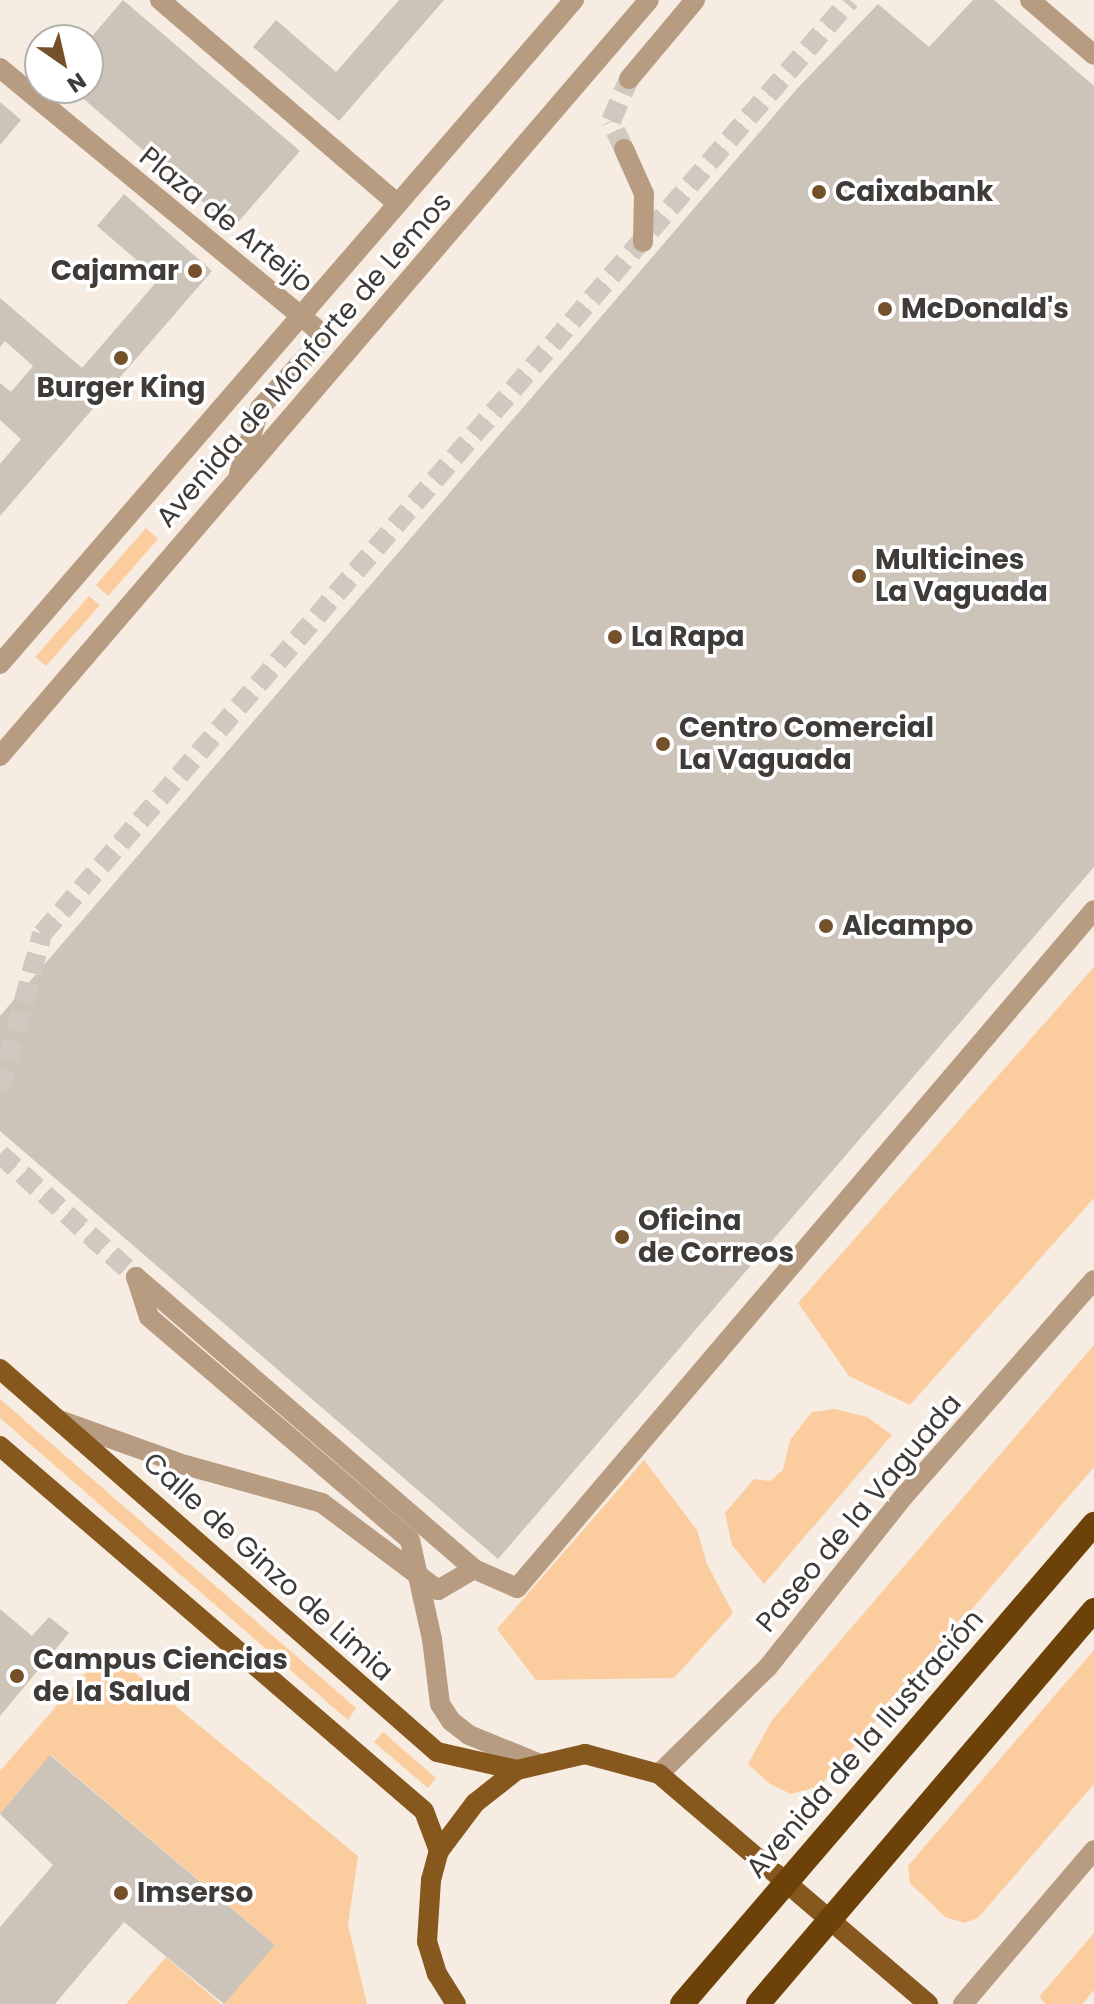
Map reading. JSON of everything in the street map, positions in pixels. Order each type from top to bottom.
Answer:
[{"type":"highway","name":"Avenida de la Ilustración","points":[[682,2004],[1094,1524]]},
{"type":"highway","points":[[758,2004],[1094,1610]]},
{"type":"main road","name":"Calle de Ginzo de Limia","points":[[0,1369],[437,1752],[517,1770]]},
{"type":"main road","points":[[0,1446],[424,1811],[439,1851]]},
{"type":"main road","points":[[456,2004],[437,1974],[427,1942],[431,1880],[439,1851],[475,1803],[517,1770],[585,1754],[659,1774],[831,1917],[928,2004]]},
{"type":"street","points":[[160,0],[397,203]]},
{"type":"street","name":"Avenida de Monforte de Lemos","points":[[1,660],[574,0]]},
{"type":"street","name":"Avenida de Monforte de Lemos","points":[[0,756],[649,0]]},
{"type":"street","points":[[629,79],[695,0]]},
{"type":"street","points":[[1030,0],[1094,55]]},
{"type":"street","name":"Plaza de Arteijo","points":[[0,68],[315,328],[319,343],[260,408],[235,483]]},
{"type":"street","points":[[624,149],[644,194],[643,242]]},
{"type":"street","points":[[540,1764],[469,1735],[451,1721],[440,1704],[432,1639],[410,1540],[149,1317],[136,1277],[474,1569],[517,1588],[1094,910]]},
{"type":"street","name":"Paseo de la Vaguada","points":[[659,1774],[768,1667],[905,1495],[1094,1280]]},
{"type":"street","points":[[59,1420],[185,1465],[322,1503],[438,1590],[474,1569]]},
{"type":"street","points":[[963,2004],[1094,1850]]},
{"type":"shaded area","points":[[146,528],[158,539],[108,596],[96,585]]},
{"type":"shaded area","points":[[89,596],[100,605],[46,666],[35,657]]},
{"type":"shaded area","points":[[1094,967],[1094,1198],[910,1405],[849,1376],[798,1303]]},
{"type":"shaded area","points":[[1094,1345],[1094,1467],[820,1786],[791,1794],[770,1784],[748,1764],[772,1720]]},
{"type":"shaded area","points":[[0,1399],[356,1708],[348,1720],[0,1418]]},
{"type":"shaded area","points":[[835,1409],[867,1417],[892,1435],[764,1584],[732,1545],[725,1513],[754,1479],[770,1481],[783,1470],[790,1440],[812,1412]]},
{"type":"shaded area","points":[[644,1460],[697,1530],[707,1564],[733,1613],[674,1678],[536,1680],[497,1629]]},
{"type":"shaded area","points":[[106,1649],[358,1856],[348,1925],[367,2004],[224,2004],[274,1944],[51,1755],[0,1814],[0,1771]]},
{"type":"shaded area","points":[[1094,1650],[1094,1784],[978,1918],[964,1923],[945,1917],[910,1883],[908,1866]]},
{"type":"shaded area","points":[[383,1732],[436,1778],[428,1788],[374,1742]]},
{"type":"shaded area","points":[[1094,1933],[1094,1990],[1082,2004],[1046,2004],[1039,1997]]},
{"type":"shaded area","points":[[166,1957],[221,2004],[126,2004]]},
{"type":"building","points":[[123,0],[300,151],[233,228],[90,104],[104,104],[103,24]]},
{"type":"building","points":[[399,0],[444,0],[339,121],[253,47],[276,20],[336,72]]},
{"type":"building","name":"Centro Comercial La Vaguada","points":[[973,0],[994,0],[1094,86],[1094,867],[498,1559],[0,1131],[0,1016],[795,91],[878,4],[929,47]]},
{"type":"building","points":[[0,102],[21,120],[0,145]]},
{"type":"building","points":[[124,194],[212,271],[0,516],[0,464],[21,439],[0,420],[0,383],[11,392],[33,366],[5,341],[0,347],[0,298],[82,368],[159,279],[97,226]]},
{"type":"building","name":"Campus Ciencias de la Salud","points":[[0,1609],[32,1636],[49,1617],[69,1633],[0,1716]]},
{"type":"building","name":"Imserso","points":[[50,1755],[275,1945],[224,2004],[124,1922],[55,2004],[0,2004],[0,1927],[53,1865],[0,1814]]},
{"type":"tunnel","points":[[0,1089],[42,934],[850,0]]},
{"type":"tunnel","points":[[624,149],[611,121],[629,79]]},
{"type":"tunnel","points":[[0,1154],[136,1277]]},
{"type":"place","name":"Caixabank","points":[[819,192]]},
{"type":"place","name":"Cajamar","points":[[195,271]]},
{"type":"place","name":"McDonald's","points":[[885,309]]},
{"type":"place","name":"Burger King","points":[[121,358]]},
{"type":"place","name":"Multicines La Vaguada","points":[[859,576]]},
{"type":"place","name":"La Rapa","points":[[615,637]]},
{"type":"place","name":"Centro Comercial La Vaguada","points":[[663,744]]},
{"type":"place","name":"Alcampo","points":[[826,926]]},
{"type":"place","name":"Oficina de Correos","points":[[622,1237]]},
{"type":"place","name":"Campus Ciencias de la Salud","points":[[17,1676]]},
{"type":"place","name":"Imserso","points":[[121,1893]]}]
